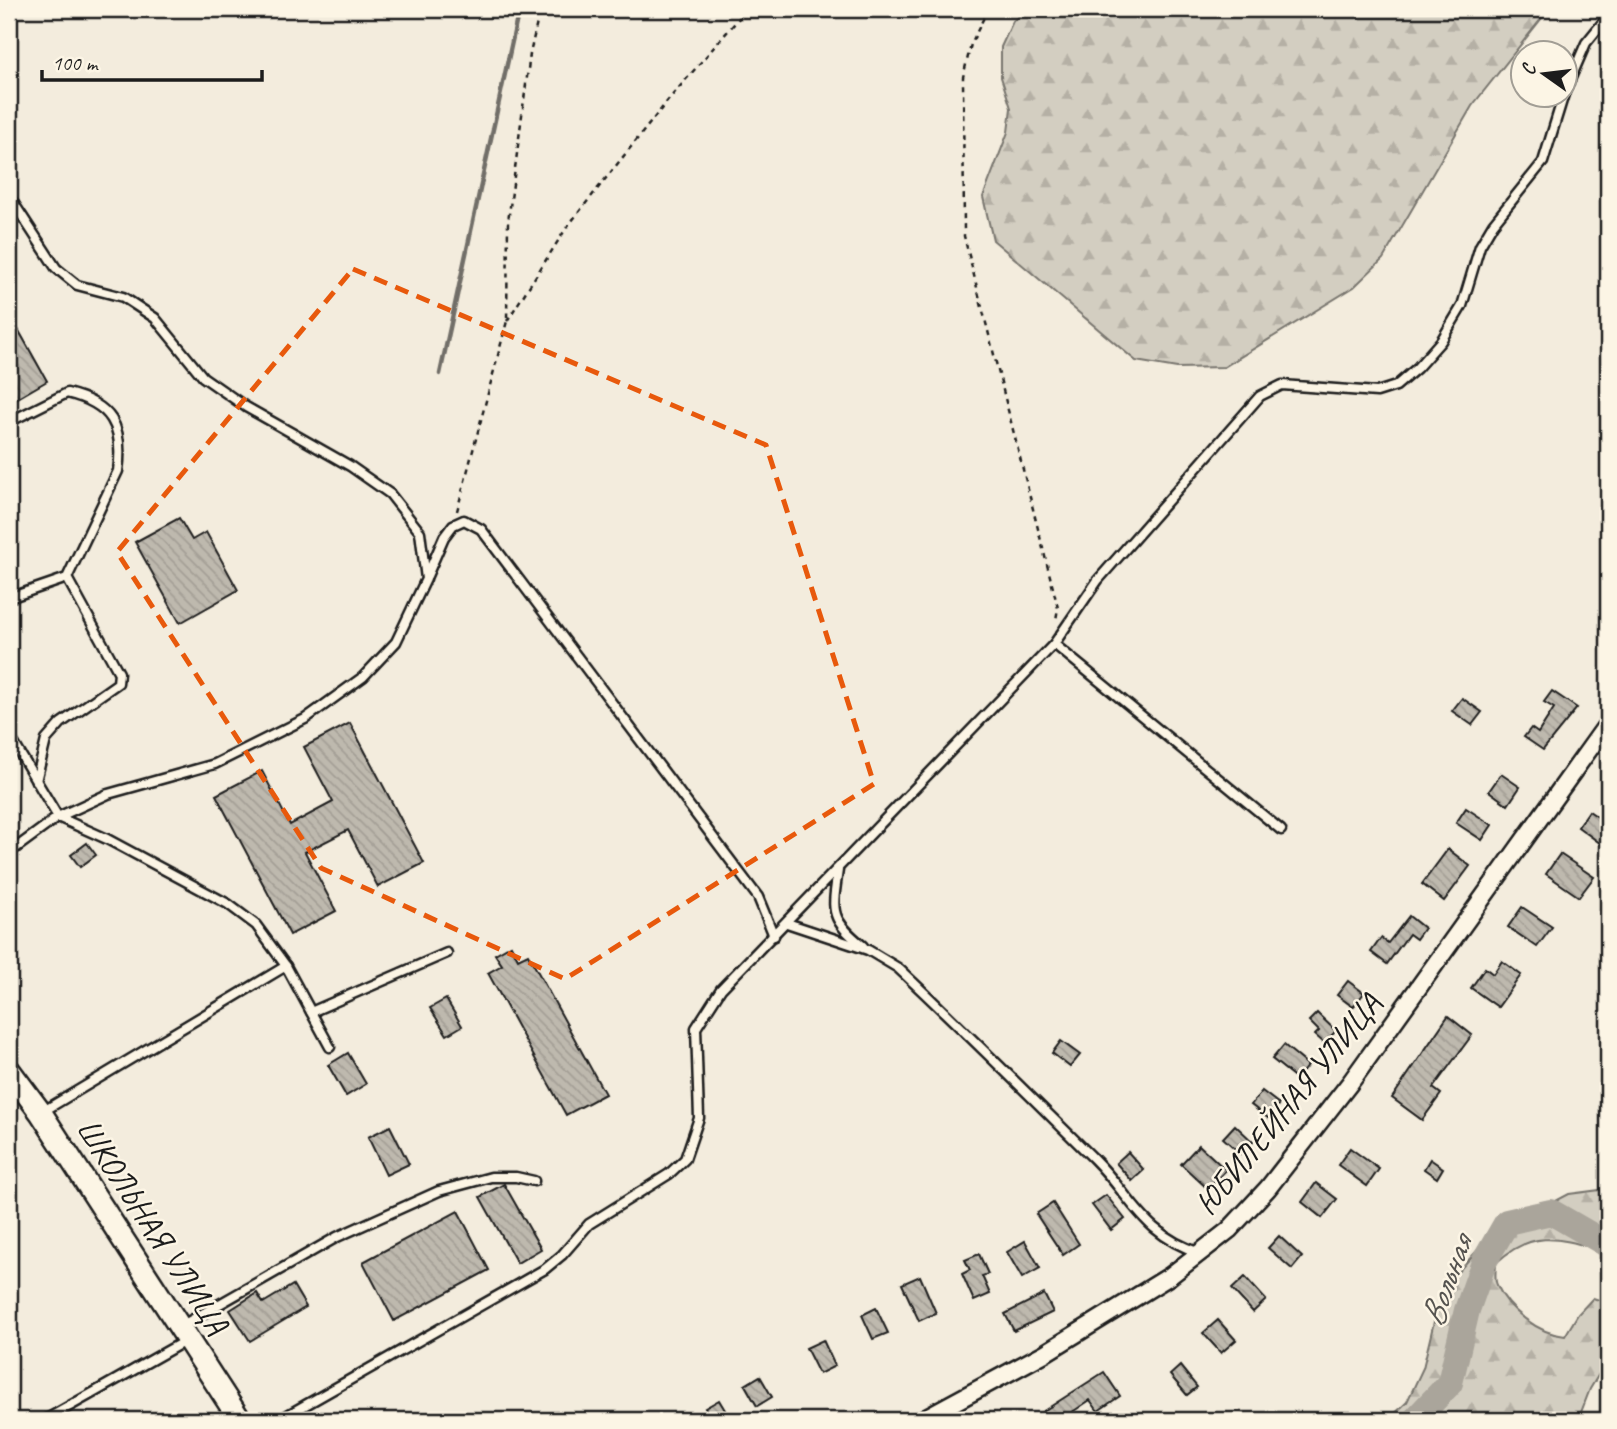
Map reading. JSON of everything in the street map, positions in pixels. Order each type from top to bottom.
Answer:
[{"type":"street","name":"ЮБИЛЕЙНАЯ УЛИЦА","points":[[921,1420],[1045,1353],[1201,1254],[1229,1230],[1268,1188],[1350,1083],[1608,723]]},
{"type":"street","name":"ШКОЛЬНАЯ УЛИЦА","points":[[9,1070],[41,1113],[240,1420]]},
{"type":"lane","points":[[1578,62],[1586,43],[1608,16]]},
{"type":"lane","points":[[279,1420],[545,1269],[562,1255],[589,1224],[668,1174],[685,1158],[699,1118],[696,1028],[721,989],[1054,644],[1098,580],[1260,396],[1282,385],[1377,392],[1396,386],[1417,368],[1441,341],[1462,306],[1480,246],[1493,224],[1543,162],[1560,108]]},
{"type":"lane","points":[[9,196],[55,268],[77,285],[123,297],[155,318],[203,377],[246,407],[350,466],[390,494],[420,532],[426,579]]},
{"type":"lane","points":[[9,422],[67,393],[102,404],[116,423],[121,452],[118,471],[67,578],[9,598]]},
{"type":"lane","points":[[9,853],[58,817],[108,794],[215,764],[305,719],[363,677],[396,642],[453,525],[464,520],[481,529],[758,897],[774,936]]},
{"type":"lane","points":[[36,781],[46,740],[61,723],[118,683],[119,673],[67,578]]},
{"type":"lane","points":[[1054,644],[1281,830]]},
{"type":"lane","points":[[9,735],[58,817],[107,839],[228,904],[256,925],[286,966],[330,1047]]},
{"type":"lane","points":[[838,870],[832,906],[841,927],[868,950],[898,968],[978,1044],[1105,1170],[1153,1230],[1178,1246],[1201,1254]]},
{"type":"lane","points":[[786,923],[868,950]]},
{"type":"lane","points":[[311,1012],[447,953]]},
{"type":"lane","points":[[41,1113],[286,966]]},
{"type":"lane","points":[[45,1420],[337,1237],[439,1191],[491,1177],[516,1177],[534,1181]]},
{"type":"path","points":[[453,525],[507,321],[508,222],[530,54],[540,9]]},
{"type":"path","points":[[507,321],[567,227],[670,98],[747,9]]},
{"type":"path","points":[[988,9],[971,44],[963,77],[964,236],[1058,608],[1054,644]]},
{"type":"highlighted area","points":[[353,269],[766,445],[874,784],[565,979],[321,868],[117,552]]},
{"type":"green space","points":[[1029,9],[1549,9],[1526,38],[1508,38],[1508,61],[1472,106],[1383,259],[1354,287],[1224,367],[1177,368],[1136,361],[993,240],[983,197],[1008,132],[1011,108],[1001,77],[1001,47],[1013,21]]},
{"type":"green space","points":[[1608,1189],[1608,1252],[1562,1240],[1536,1240],[1523,1244],[1496,1263],[1496,1280],[1502,1294],[1516,1312],[1545,1331],[1565,1336],[1578,1314],[1593,1298],[1608,1303],[1608,1359],[1590,1389],[1578,1420],[1388,1420],[1407,1402],[1423,1368],[1436,1313],[1455,1275],[1491,1235],[1569,1194]]},
{"type":"green space","points":[[1244,1414],[1273,1415],[1279,1420],[1233,1420]]},
{"type":"building","points":[[9,313],[47,381],[9,403]]},
{"type":"building","points":[[179,518],[192,540],[206,532],[238,590],[180,623],[135,542]]},
{"type":"building","points":[[1552,691],[1577,708],[1543,750],[1524,737],[1531,728],[1538,733],[1554,708],[1544,702]]},
{"type":"building","points":[[1462,698],[1482,712],[1472,725],[1452,711]]},
{"type":"building","points":[[350,723],[424,863],[378,887],[348,830],[305,852],[336,911],[290,935],[216,795],[262,771],[290,825],[333,802],[304,747]]},
{"type":"building","points":[[1501,774],[1520,787],[1508,805],[1489,791]]},
{"type":"building","points":[[1466,808],[1492,825],[1482,840],[1456,823]]},
{"type":"building","points":[[1589,811],[1608,824],[1608,849],[1578,827]]},
{"type":"building","points":[[87,843],[96,855],[80,867],[71,855]]},
{"type":"building","points":[[1448,849],[1470,866],[1444,901],[1422,884]]},
{"type":"building","points":[[1560,854],[1594,877],[1579,897],[1546,874]]},
{"type":"building","points":[[1522,907],[1552,927],[1537,947],[1508,927]]},
{"type":"building","points":[[1409,916],[1424,928],[1416,939],[1409,934],[1387,964],[1371,952],[1381,938],[1388,943]]},
{"type":"building","points":[[511,945],[518,959],[528,954],[605,1094],[566,1115],[488,973],[502,965],[495,954]]},
{"type":"building","points":[[1502,961],[1521,975],[1498,1007],[1471,988],[1485,968],[1493,974]]},
{"type":"building","points":[[1348,981],[1364,993],[1353,1007],[1337,995]]},
{"type":"building","points":[[446,999],[462,1026],[447,1035],[430,1008]]},
{"type":"building","points":[[1317,1013],[1336,1031],[1324,1043],[1315,1035],[1319,1031],[1309,1021]]},
{"type":"building","points":[[1448,1016],[1472,1035],[1433,1088],[1441,1094],[1422,1120],[1392,1098]]},
{"type":"building","points":[[1061,1041],[1080,1055],[1070,1067],[1052,1053]]},
{"type":"building","points":[[1284,1045],[1308,1065],[1297,1079],[1272,1059]]},
{"type":"building","points":[[348,1053],[366,1084],[346,1096],[328,1065]]},
{"type":"building","points":[[1262,1091],[1279,1104],[1268,1118],[1251,1105]]},
{"type":"building","points":[[1235,1125],[1253,1142],[1241,1154],[1223,1138]]},
{"type":"building","points":[[390,1126],[409,1164],[386,1175],[368,1137]]},
{"type":"building","points":[[1199,1145],[1226,1170],[1208,1189],[1181,1164]]},
{"type":"building","points":[[1350,1148],[1379,1169],[1367,1186],[1338,1165]]},
{"type":"building","points":[[1128,1152],[1144,1170],[1132,1181],[1116,1163]]},
{"type":"building","points":[[1430,1159],[1443,1168],[1437,1178],[1424,1169]]},
{"type":"building","points":[[1316,1183],[1337,1199],[1322,1218],[1302,1202]]},
{"type":"building","points":[[504,1184],[541,1249],[517,1263],[480,1197]]},
{"type":"building","points":[[1106,1195],[1125,1219],[1111,1230],[1092,1205]]},
{"type":"building","points":[[1053,1203],[1079,1244],[1063,1255],[1036,1214]]},
{"type":"building","points":[[458,1211],[489,1270],[394,1321],[363,1262]]},
{"type":"building","points":[[1279,1236],[1302,1257],[1292,1269],[1268,1248]]},
{"type":"building","points":[[1025,1241],[1040,1268],[1022,1278],[1007,1252]]},
{"type":"building","points":[[979,1254],[988,1274],[982,1276],[990,1294],[974,1301],[962,1274],[970,1270],[965,1260]]},
{"type":"building","points":[[920,1276],[936,1313],[919,1321],[902,1284]]},
{"type":"building","points":[[1245,1277],[1266,1300],[1253,1312],[1232,1289]]},
{"type":"building","points":[[293,1285],[306,1307],[250,1341],[230,1310],[257,1293],[263,1303]]},
{"type":"building","points":[[1044,1294],[1053,1312],[1014,1331],[1005,1314]]},
{"type":"building","points":[[876,1308],[888,1333],[873,1339],[862,1315]]},
{"type":"building","points":[[1218,1320],[1236,1340],[1221,1353],[1203,1333]]},
{"type":"building","points":[[823,1340],[835,1366],[819,1374],[806,1348]]},
{"type":"building","points":[[1180,1366],[1197,1387],[1187,1395],[1170,1375]]},
{"type":"building","points":[[1104,1372],[1120,1396],[1098,1411],[1090,1400],[1068,1415],[1071,1420],[1047,1420],[1042,1412]]},
{"type":"building","points":[[760,1376],[772,1397],[757,1406],[745,1385]]},
{"type":"building","points":[[719,1400],[731,1420],[712,1420],[705,1408]]},
{"type":"waterway","points":[[440,374],[519,9]]},
{"type":"waterway","name":"Вольная","points":[[1415,1420],[1450,1383],[1467,1310],[1484,1262],[1507,1222],[1551,1212],[1608,1245]]}]
